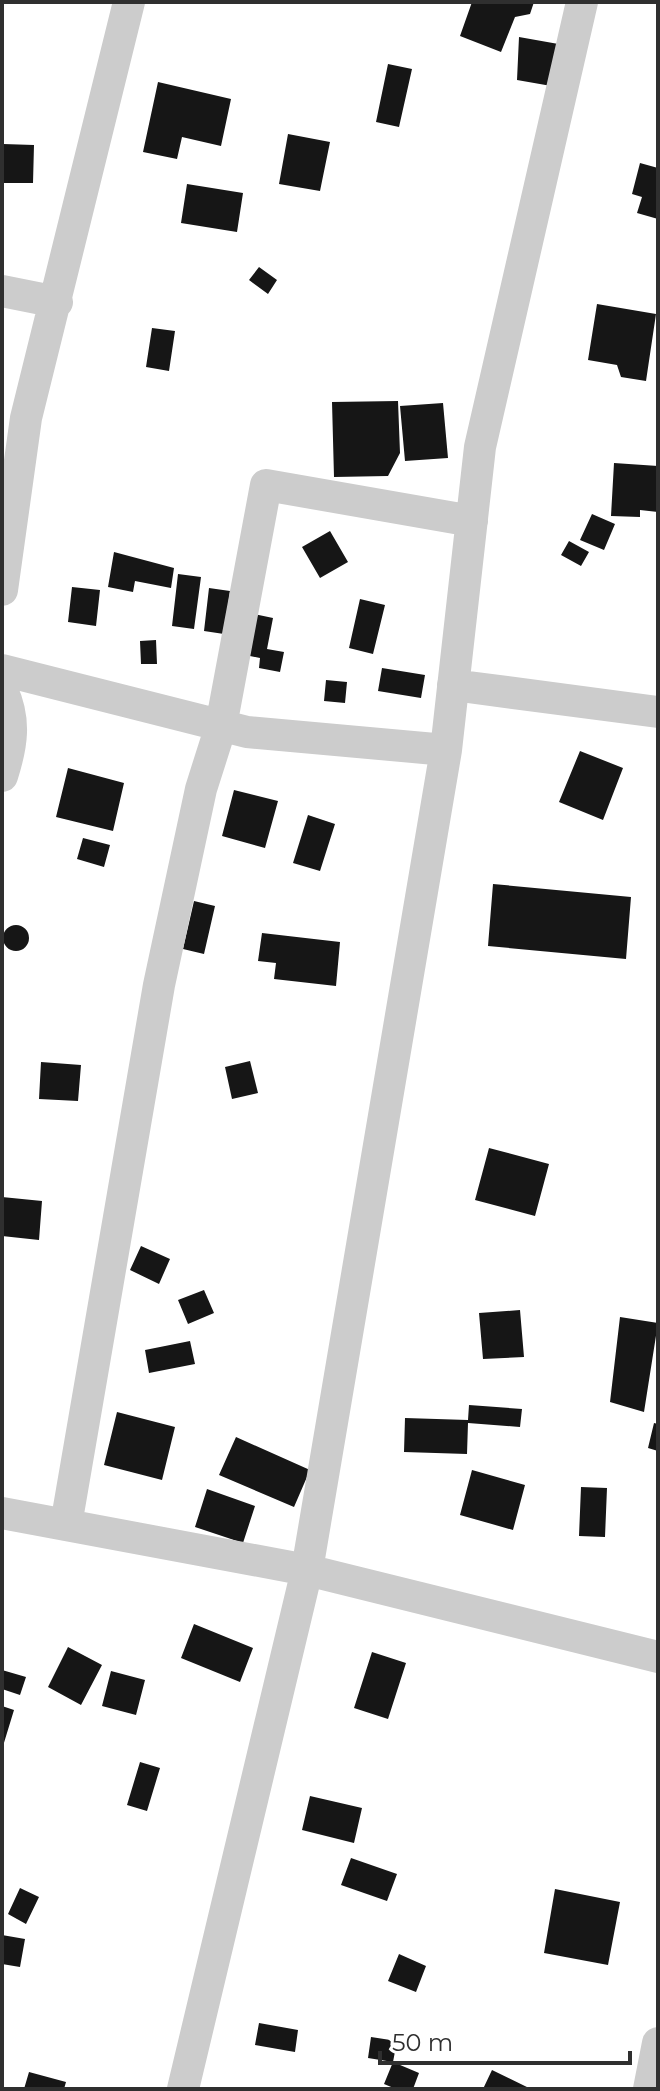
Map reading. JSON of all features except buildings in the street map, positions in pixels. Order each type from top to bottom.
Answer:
[{"type":"street","points":[[2,590],[26,418],[129,2]]},
{"type":"street","points":[[183,2089],[307,1570],[446,750],[480,447],[582,2]]},
{"type":"street","points":[[2,291],[57,302]]},
{"type":"street","points":[[66,1525],[159,985],[201,789],[221,726],[266,485],[472,521]]},
{"type":"street","points":[[2,670],[221,726],[293,739],[446,750]]},
{"type":"street","points":[[453,685],[658,712]]},
{"type":"street","points":[[2,690],[12,710],[12,748],[2,776]]},
{"type":"street","points":[[2,1513],[307,1570],[658,1657]]},
{"type":"street","points":[[649,2089],[658,2043]]}]
